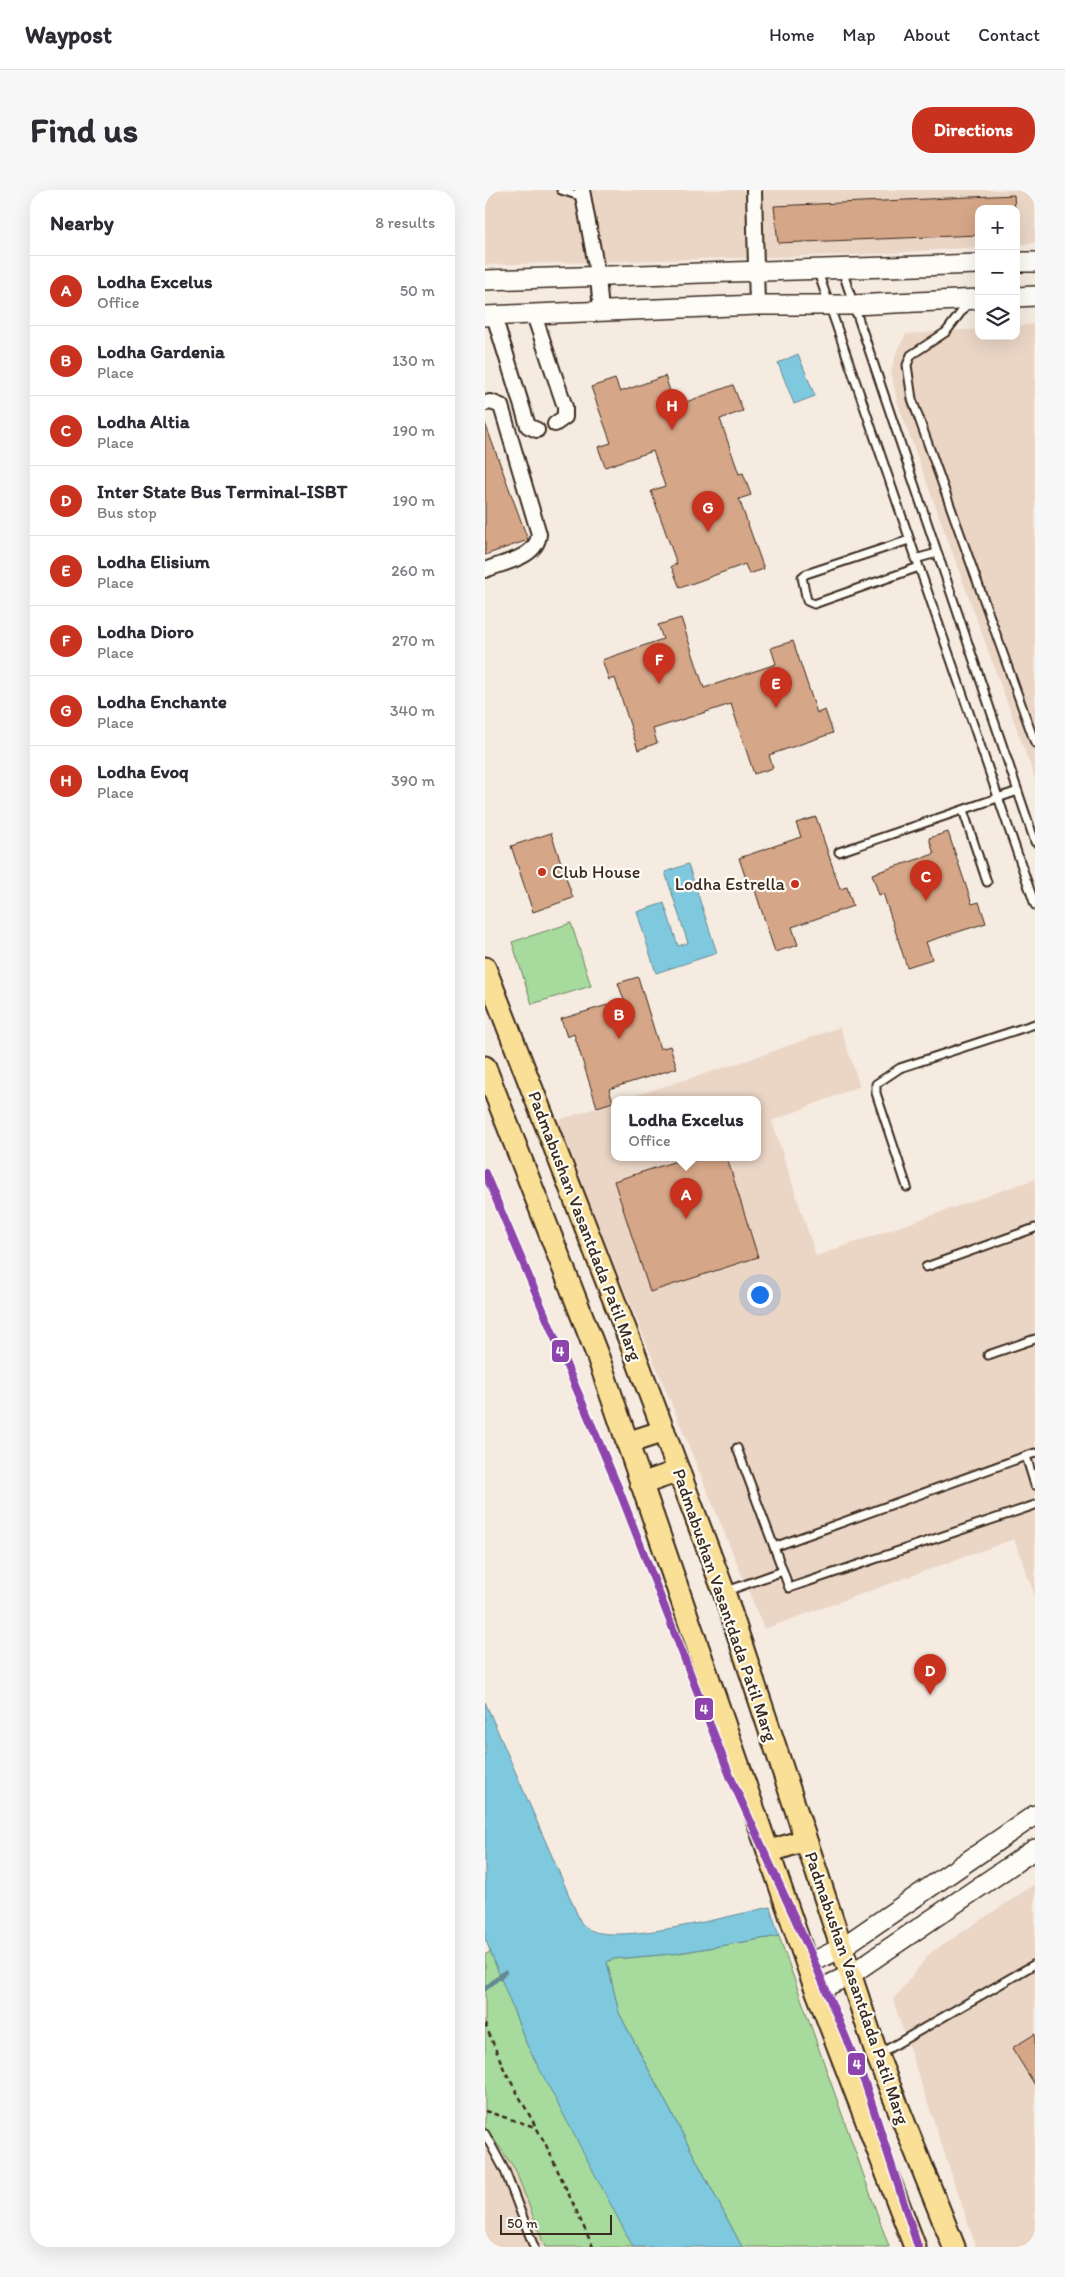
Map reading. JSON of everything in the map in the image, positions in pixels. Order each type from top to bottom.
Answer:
[{"type":"main road","points":[[1020,262],[1035,262]]},
{"type":"main road","points":[[485,280],[842,270],[975,264]]},
{"type":"main road","points":[[489,316],[757,305],[853,305],[975,299]]},
{"type":"main road","name":"Padmabushan Vasantdada Patil Marg","points":[[485,968],[664,1431],[724,1592],[877,2055],[954,2247]]},
{"type":"main road","name":"Padmabushan Vasantdada Patil Marg","points":[[485,1067],[598,1357],[807,1965],[915,2247]]},
{"type":"main road","points":[[627,1443],[664,1431]]},
{"type":"main road","points":[[641,1484],[679,1471]]},
{"type":"main road","points":[[807,1965],[841,1948],[1035,1815]]},
{"type":"main road","points":[[768,1852],[805,1840]]},
{"type":"main road","points":[[817,1991],[850,1975],[1035,1849]]},
{"type":"street","points":[[754,190],[757,305]]},
{"type":"street","points":[[582,194],[599,277],[601,311]]},
{"type":"street","points":[[534,315],[565,406],[565,417],[555,424]]},
{"type":"street","points":[[489,316],[528,426],[537,430]]},
{"type":"street","points":[[485,403],[491,402],[501,406],[539,534],[538,543],[531,552],[485,570]]},
{"type":"lane","points":[[561,190],[582,194]]},
{"type":"lane","points":[[817,270],[1035,905]]},
{"type":"lane","points":[[842,270],[1035,842]]},
{"type":"lane","points":[[975,299],[946,332],[911,355],[907,365],[912,399],[1035,744]]},
{"type":"lane","points":[[909,540],[805,574],[802,577],[802,581],[807,601],[814,604],[919,567]]},
{"type":"lane","points":[[915,559],[937,553]]},
{"type":"lane","points":[[839,852],[1018,791]]},
{"type":"lane","points":[[963,810],[987,882]]},
{"type":"lane","points":[[907,1187],[875,1093],[876,1084],[900,1068],[1035,1024]]},
{"type":"lane","points":[[926,1267],[1035,1228]]},
{"type":"lane","points":[[988,1355],[1035,1339]]},
{"type":"lane","points":[[737,1448],[789,1588],[1035,1505]]},
{"type":"lane","points":[[774,1548],[1035,1453]]},
{"type":"lane","points":[[1026,1456],[1035,1485]]},
{"type":"lane","points":[[724,1592],[783,1571]]},
{"type":"lane","points":[[877,2055],[1035,1964]]},
{"type":"lane","points":[[485,2134],[505,2171],[534,2247]]},
{"type":"path","points":[[485,2024],[504,2069],[536,2127],[593,2247]]},
{"type":"path","points":[[485,2111],[536,2127]]},
{"type":"shaded area","points":[[485,190],[1035,190],[1035,243],[1020,244],[1020,205],[975,205],[975,247],[879,254],[485,265]]},
{"type":"shaded area","points":[[1035,324],[1035,779],[897,401],[891,371],[897,351],[906,334],[975,329],[975,340],[1020,340],[1020,326]]},
{"type":"shaded area","points":[[840,1027],[860,1086],[772,1121],[816,1256],[1035,1179],[1035,1596],[1014,1539],[764,1629],[555,1121],[611,1103],[611,1161],[761,1161],[761,1096],[634,1096],[748,1060]]},
{"type":"shaded area","points":[[1035,1884],[1035,2247],[976,2247],[893,2000],[929,1954]]},
{"type":"shaded area","points":[[485,2127],[515,2169],[545,2247],[485,2247]]},
{"type":"green space","points":[[571,923],[591,986],[532,1004],[512,942]]},
{"type":"green space","points":[[779,1936],[889,2247],[742,2247],[619,2013],[607,1962],[613,1959],[672,1954]]},
{"type":"green space","points":[[491,1951],[527,2045],[645,2247],[545,2247],[515,2169],[485,2127],[485,1955]]},
{"type":"water","points":[[798,354],[815,396],[794,404],[778,363]]},
{"type":"water","points":[[688,864],[717,953],[656,973],[637,912],[664,903],[678,946],[688,943],[665,872]]},
{"type":"water","points":[[485,1702],[581,1923],[588,1929],[605,1934],[651,1931],[705,1922],[770,1907],[779,1936],[672,1954],[613,1959],[607,1962],[619,2013],[742,2247],[633,2247],[527,2045],[485,1938]]},
{"type":"building","points":[[1014,195],[1015,205],[975,205],[975,235],[778,243],[774,206]]},
{"type":"building","points":[[665,376],[675,406],[733,385],[743,411],[720,419],[739,474],[743,473],[751,495],[739,499],[764,569],[749,574],[745,564],[680,588],[671,566],[677,564],[651,491],[665,486],[653,451],[605,467],[598,447],[611,443],[591,387],[615,379],[620,392]]},
{"type":"building","points":[[485,423],[528,540],[485,555]]},
{"type":"building","points":[[681,618],[704,688],[776,664],[771,648],[793,641],[817,713],[825,710],[833,733],[769,755],[773,768],[754,774],[731,704],[653,729],[657,743],[638,750],[615,678],[609,680],[602,660],[663,639],[658,625]]},
{"type":"building","name":"Lodha Estrella","points":[[816,817],[840,889],[847,887],[853,906],[792,927],[798,945],[775,952],[752,881],[747,882],[739,858],[801,837],[796,823]]},
{"type":"building","points":[[948,832],[972,904],[979,902],[986,923],[926,942],[932,959],[907,967],[883,893],[879,895],[872,874],[934,854],[929,838]]},
{"type":"building","name":"Club House","points":[[551,833],[573,898],[533,912],[511,846]]},
{"type":"building","points":[[638,977],[660,1049],[670,1046],[677,1068],[609,1089],[611,1103],[597,1107],[574,1034],[567,1037],[561,1019],[624,1000],[618,983]]},
{"type":"building","points":[[677,1161],[728,1161],[758,1257],[650,1292],[614,1181]]},
{"type":"building","points":[[1035,2034],[1035,2085],[1012,2048]]},
{"type":"waterway","points":[[485,1989],[505,1972]]},
{"type":"transit line","name":"4","points":[[485,1173],[618,1487],[730,1776],[811,1954],[866,2086],[918,2247]]},
{"type":"place","name":"Lodha Evoq","points":[[672,430]]},
{"type":"place","name":"Lodha Enchante","points":[[708,532]]},
{"type":"place","name":"Lodha Dioro","points":[[659,684]]},
{"type":"place","name":"Lodha Elisium","points":[[776,708]]},
{"type":"place","name":"Club House","points":[[542,872]]},
{"type":"place","name":"Lodha Estrella","points":[[795,884]]},
{"type":"place","name":"Lodha Altia","points":[[926,901]]},
{"type":"place","name":"Lodha Gardenia","points":[[619,1039]]},
{"type":"place","name":"Lodha Excelus","points":[[686,1219]]},
{"type":"place","name":"Inter State Bus Terminal-ISBT","points":[[930,1695]]}]
